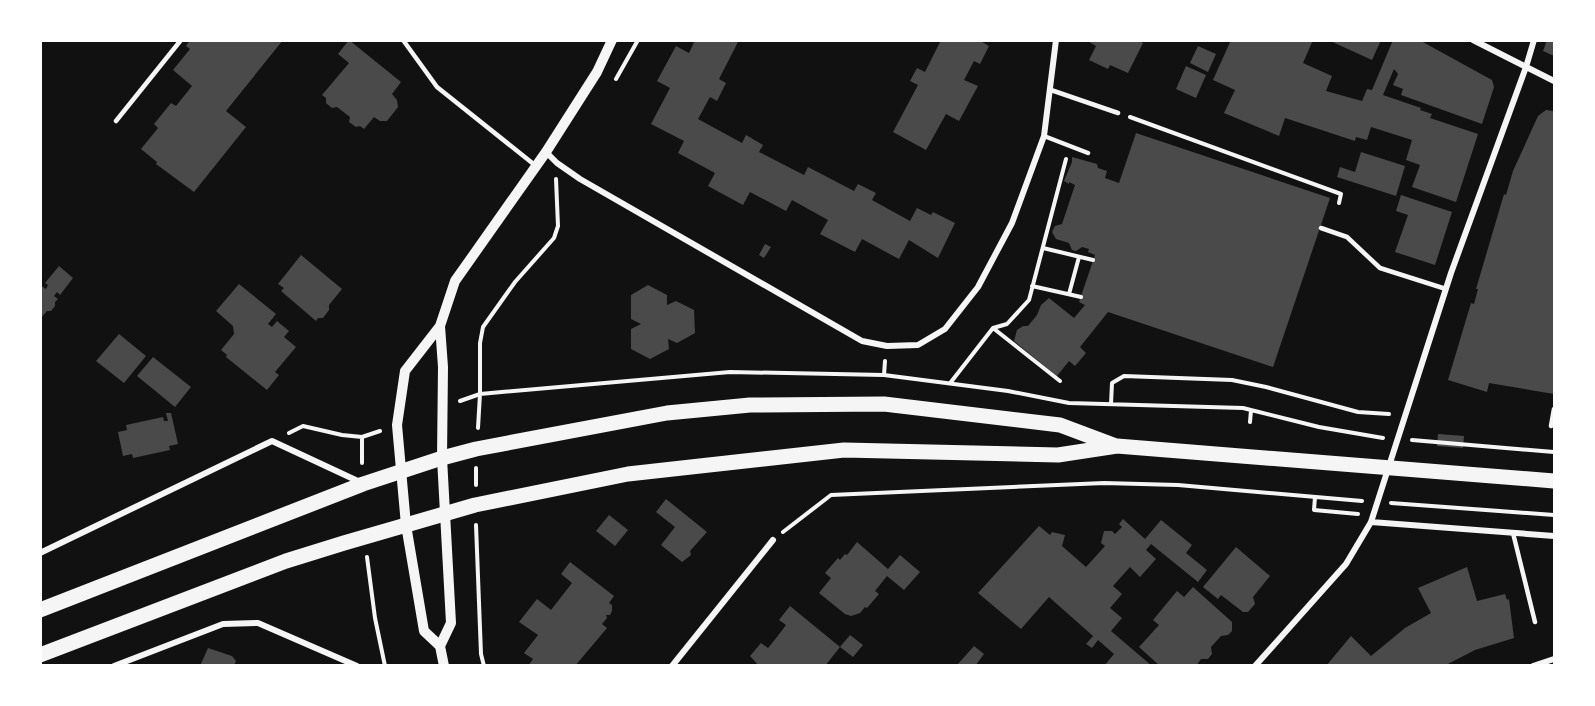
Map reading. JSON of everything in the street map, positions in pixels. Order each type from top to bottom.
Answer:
[{"type":"main road","points":[[40,610],[363,484],[442,458],[476,448],[667,412],[750,405],[872,404],[1060,425],[1117,446]]},
{"type":"main road","points":[[40,655],[286,561],[476,505],[628,474],[844,450],[1058,455],[1117,446],[1554,481]]},
{"type":"street","points":[[440,646],[423,631],[406,525],[397,425],[405,371],[440,326],[455,281],[546,152],[597,72],[612,40]]},
{"type":"street","points":[[546,152],[580,179],[852,336],[862,341],[887,346],[918,345],[945,329],[978,287],[1012,223],[1044,136],[1056,40]]},
{"type":"street","points":[[1473,40],[1554,81]]},
{"type":"street","points":[[1255,666],[1346,564],[1371,522],[1446,289],[1534,40]]},
{"type":"street","points":[[440,326],[443,367],[442,458],[452,623],[440,646],[442,665]]},
{"type":"street","points":[[40,553],[272,441],[363,484]]},
{"type":"street","points":[[1371,522],[1554,536]]},
{"type":"street","points":[[672,666],[773,540]]},
{"type":"street","points":[[117,665],[223,624],[258,622],[357,666]]},
{"type":"street","points":[[1533,666],[1554,659]]},
{"type":"lane","points":[[116,121],[181,40]]},
{"type":"lane","points":[[403,40],[437,87],[536,166]]},
{"type":"lane","points":[[1051,90],[1118,113]]},
{"type":"lane","points":[[1044,136],[1088,153]]},
{"type":"lane","points":[[1321,228],[1347,237],[1380,268],[1446,289]]},
{"type":"lane","points":[[1551,426],[1554,409]]},
{"type":"lane","points":[[1513,533],[1535,622]]},
{"type":"path","points":[[1118,113],[1341,194],[1339,202]]},
{"type":"path","points":[[951,382],[993,328],[1007,324],[1029,300],[1070,145]]},
{"type":"path","points":[[1043,248],[1093,260]]},
{"type":"path","points":[[1069,294],[1079,257]]},
{"type":"path","points":[[1032,286],[1081,297]]},
{"type":"path","points":[[993,328],[1060,381]]},
{"type":"path","points":[[1110,404],[1112,383],[1124,376],[1232,380],[1358,412],[1385,413],[1405,417]]},
{"type":"path","points":[[480,394],[476,448],[476,505],[481,654],[484,666]]},
{"type":"path","points":[[1250,422],[1251,410]]},
{"type":"path","points":[[1380,438],[1392,438]]},
{"type":"path","points":[[1404,439],[1554,452]]},
{"type":"path","points":[[773,540],[831,495],[1104,483],[1178,484],[1372,502]]},
{"type":"path","points":[[1315,497],[1314,510],[1361,515]]},
{"type":"path","points":[[1383,503],[1554,515]]},
{"type":"building","points":[[190,40],[283,40],[226,111],[246,127],[194,192],[156,164],[157,162],[141,149],[158,128],[154,124],[171,103],[176,106],[192,86],[173,70],[190,49],[186,46]]},
{"type":"building","points":[[349,40],[401,82],[392,94],[397,100],[398,107],[387,121],[380,121],[374,117],[364,129],[349,122],[350,117],[337,107],[332,108],[322,95],[349,63],[338,54]]},
{"type":"building","points":[[695,40],[739,40],[719,79],[726,83],[717,101],[710,97],[698,119],[742,143],[746,135],[763,145],[759,152],[804,175],[808,167],[854,191],[858,184],[876,193],[872,200],[910,221],[917,208],[931,215],[933,212],[955,223],[938,258],[909,240],[899,259],[862,239],[855,252],[820,234],[828,220],[792,200],[786,211],[750,192],[743,205],[708,186],[715,173],[678,153],[684,141],[651,124],[670,88],[657,81],[676,46],[689,53]]},
{"type":"building","points":[[941,40],[979,40],[989,46],[980,64],[974,61],[964,80],[978,86],[959,121],[946,114],[926,150],[893,132],[918,85],[910,81],[917,68],[925,72]]},
{"type":"building","points":[[1086,40],[1139,40],[1143,43],[1128,73],[1110,65],[1108,69],[1089,60],[1096,46]]},
{"type":"building","points":[[1231,40],[1313,40],[1303,63],[1332,76],[1326,91],[1362,101],[1367,89],[1372,90],[1393,40],[1421,41],[1492,80],[1494,87],[1482,124],[1401,95],[1403,89],[1393,85],[1398,74],[1394,69],[1383,95],[1421,108],[1420,110],[1432,114],[1430,118],[1478,134],[1456,202],[1412,187],[1420,165],[1406,160],[1412,140],[1371,127],[1367,140],[1356,137],[1355,141],[1285,118],[1279,136],[1224,113],[1235,90],[1213,80]]},
{"type":"building","points":[[1328,40],[1381,40],[1372,60]]},
{"type":"building","points":[[1547,40],[1554,40],[1554,56],[1543,51]]},
{"type":"building","points":[[1198,46],[1216,54],[1208,72],[1190,63]]},
{"type":"building","points":[[1186,66],[1206,75],[1196,98],[1176,89]]},
{"type":"building","points":[[1546,110],[1554,111],[1554,394],[1489,383],[1487,392],[1448,380],[1471,303],[1474,304],[1478,289],[1476,289],[1504,194],[1506,195],[1513,171],[1538,116]]},
{"type":"building","points":[[1136,133],[1330,198],[1273,367],[1108,312],[1080,347],[1086,353],[1075,366],[1069,361],[1057,376],[1014,341],[1017,330],[1028,326],[1037,315],[1041,305],[1049,298],[1074,318],[1085,305],[1079,302],[1095,255],[1088,252],[1089,249],[1082,247],[1076,251],[1072,250],[1069,243],[1056,239],[1052,232],[1055,226],[1062,224],[1075,185],[1064,181],[1072,157],[1097,164],[1098,168],[1107,171],[1105,178],[1119,183]]},
{"type":"building","points":[[1361,152],[1405,166],[1396,196],[1337,177],[1340,167],[1355,172]]},
{"type":"building","points":[[1401,195],[1452,212],[1435,265],[1395,252],[1408,215],[1396,211]]},
{"type":"building","points":[[765,244],[771,247],[764,258],[759,255]]},
{"type":"building","points":[[301,255],[342,289],[329,305],[329,310],[323,318],[318,318],[316,321],[281,291],[284,288],[278,284]]},
{"type":"building","points":[[59,266],[73,278],[60,295],[57,292],[54,296],[58,299],[55,306],[40,319],[40,285],[46,289],[48,285],[45,283]]},
{"type":"building","points":[[239,284],[276,314],[268,324],[272,327],[277,321],[289,331],[284,337],[296,347],[275,372],[279,375],[267,390],[226,357],[227,355],[221,350],[234,334],[233,326],[216,311]]},
{"type":"building","points":[[648,285],[667,295],[667,305],[676,301],[694,310],[695,333],[677,343],[668,339],[669,349],[650,359],[631,349],[631,329],[641,324],[631,319],[631,295]]},
{"type":"building","points":[[119,334],[146,356],[124,383],[96,361]]},
{"type":"building","points":[[153,357],[191,387],[175,407],[137,376]]},
{"type":"building","points":[[166,413],[171,413],[178,444],[169,446],[170,450],[133,458],[132,454],[123,456],[118,432],[127,430],[126,425],[163,417],[164,421],[168,421]]},
{"type":"building","points":[[1438,434],[1464,436],[1463,448],[1437,446]]},
{"type":"building","points":[[666,499],[707,532],[690,551],[691,555],[682,562],[661,545],[675,527],[656,512]]},
{"type":"building","points":[[609,515],[628,530],[615,546],[596,531]]},
{"type":"building","points":[[1123,519],[1145,539],[1161,520],[1192,545],[1186,553],[1207,570],[1198,582],[1151,544],[1146,550],[1156,559],[1140,577],[1130,567],[1113,586],[1122,594],[1110,608],[1122,618],[1111,631],[1152,666],[1104,666],[1114,654],[1098,640],[1092,648],[1086,644],[1093,636],[1049,597],[1021,629],[978,593],[1039,526],[1050,535],[1052,532],[1065,535],[1062,546],[1086,567],[1105,546],[1101,543],[1104,531],[1112,531],[1115,534],[1122,527],[1119,524]]},
{"type":"building","points":[[857,542],[888,569],[900,555],[920,572],[904,590],[887,576],[875,591],[879,594],[867,608],[851,616],[845,614],[819,593],[831,578],[825,573],[838,558],[840,560],[845,554],[847,555]]},
{"type":"building","points":[[1236,547],[1270,576],[1253,597],[1255,604],[1248,612],[1243,612],[1221,595],[1218,599],[1203,587]]},
{"type":"building","points":[[570,562],[614,596],[609,603],[612,605],[612,611],[610,615],[606,615],[607,618],[602,624],[607,628],[575,666],[528,666],[533,659],[524,653],[538,635],[519,622],[537,599],[551,610],[572,583],[561,574]]},
{"type":"building","points":[[1467,567],[1477,601],[1505,594],[1507,600],[1509,599],[1514,638],[1475,650],[1444,666],[1326,666],[1351,636],[1371,656],[1405,628],[1431,613],[1418,588]]},
{"type":"building","points":[[1193,587],[1232,622],[1232,631],[1228,635],[1221,636],[1211,647],[1212,654],[1208,659],[1201,659],[1196,666],[1160,666],[1139,647],[1159,625],[1153,620],[1177,591],[1184,597]]},
{"type":"building","points":[[790,606],[840,647],[825,666],[759,666],[750,656],[761,643],[768,648],[777,637],[786,625],[779,620]]},
{"type":"building","points":[[850,635],[863,645],[853,657],[840,647]]},
{"type":"building","points":[[974,646],[984,654],[975,666],[960,666],[958,664]]},
{"type":"building","points":[[208,648],[232,656],[236,661],[234,666],[200,666]]}]
